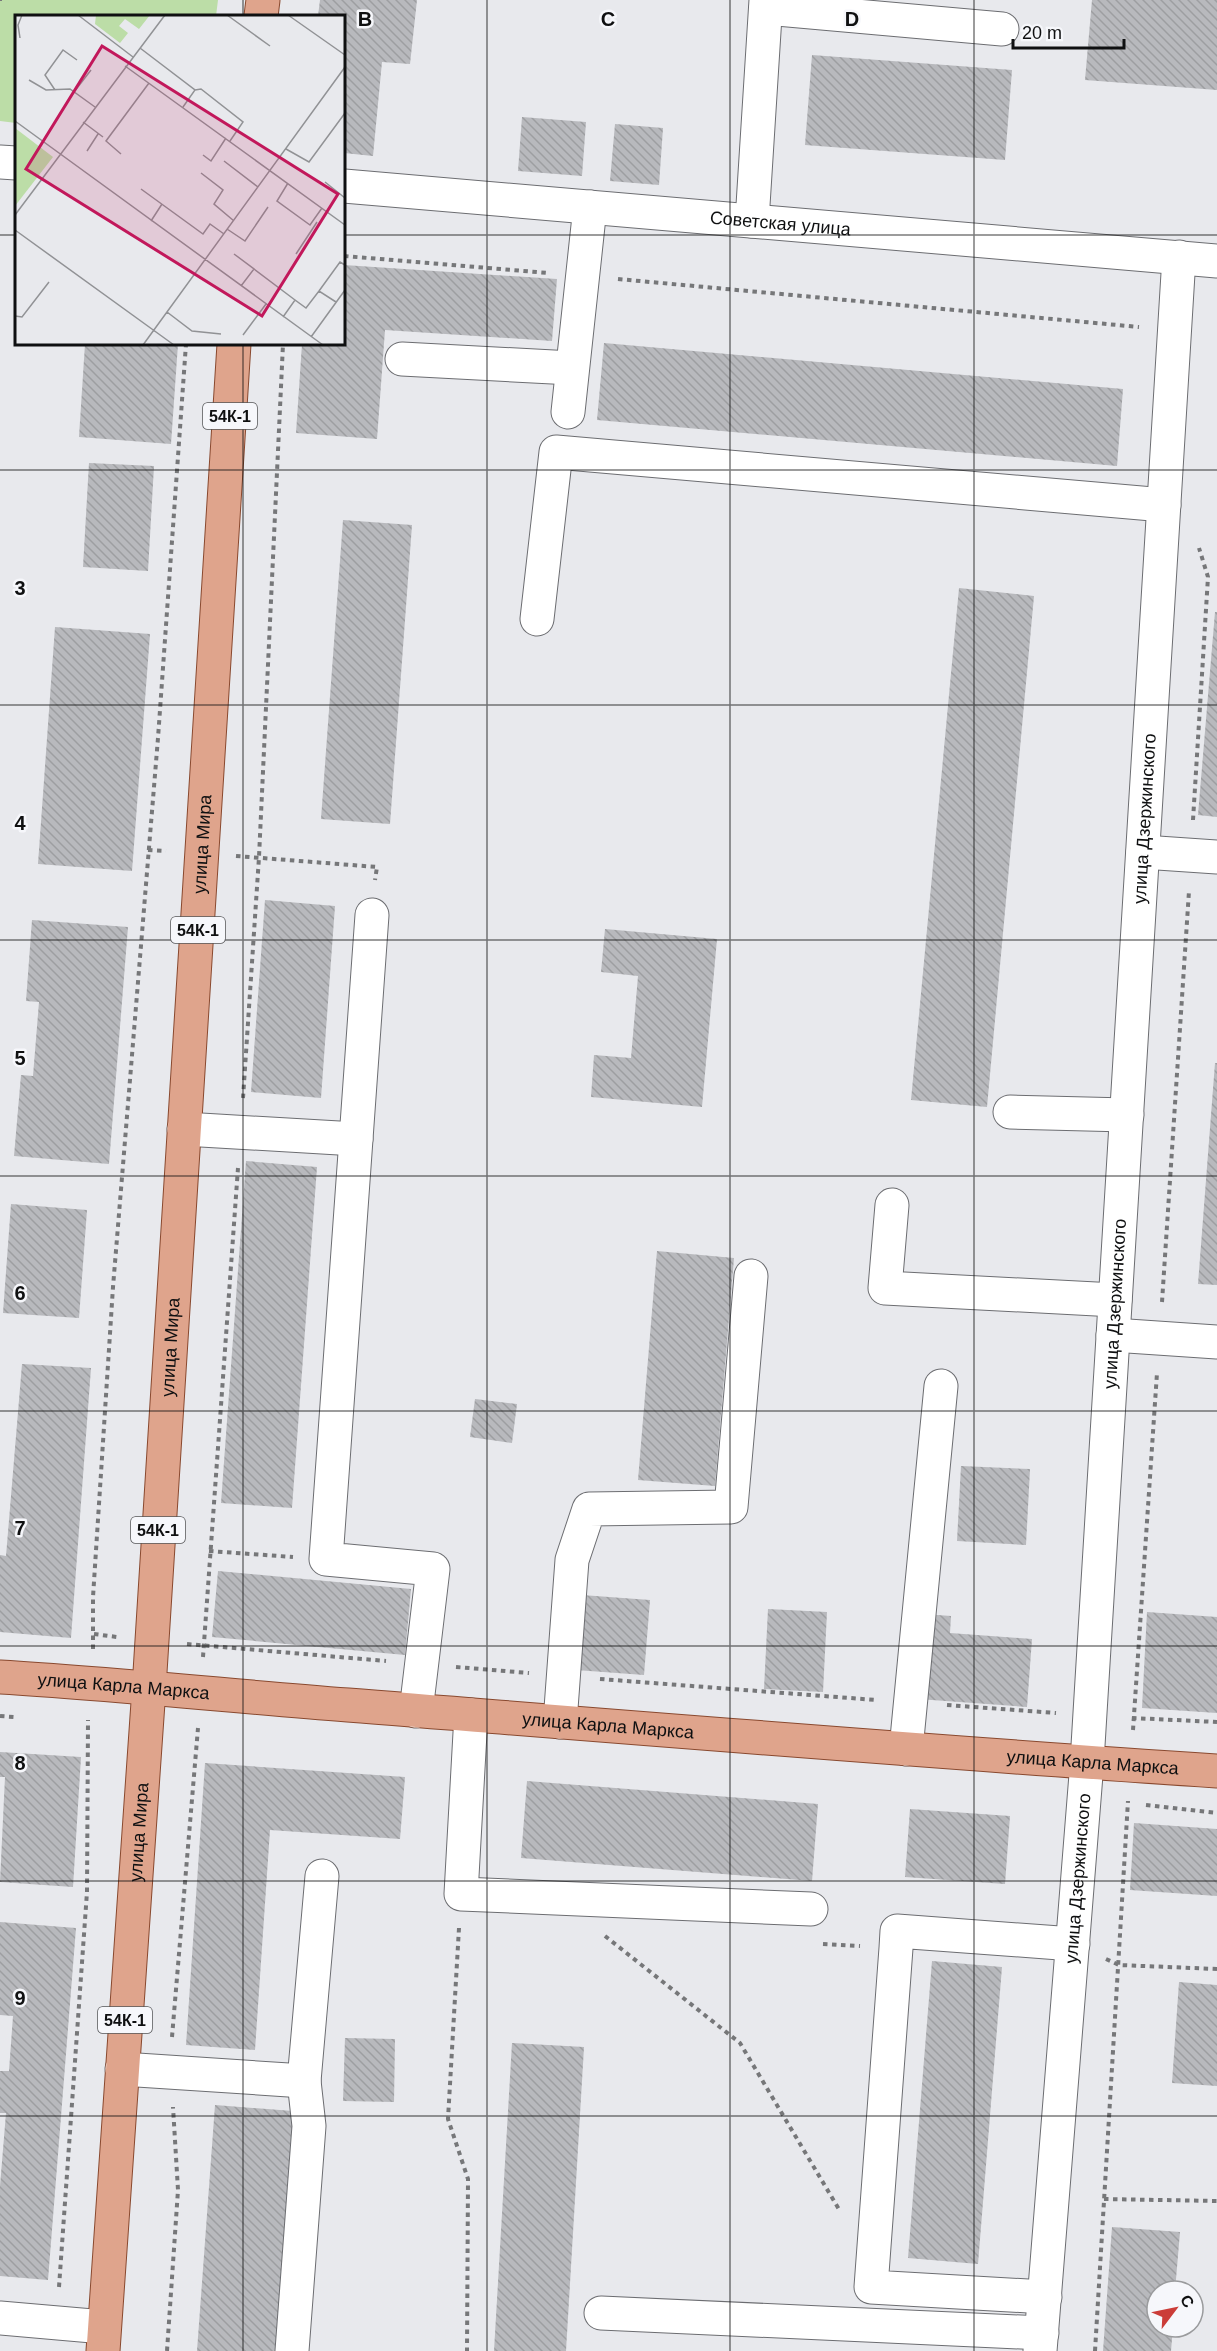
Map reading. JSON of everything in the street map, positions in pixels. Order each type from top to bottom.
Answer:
[{"type":"main road","points":[[261,15],[263,0]]},
{"type":"main road","name":"улица Мира","points":[[104,2339],[149,1688],[234,345]]},
{"type":"main road","name":"улица Карла Маркса","points":[[0,1677],[90,1682],[417,1711],[906,1749],[1217,1771]]},
{"type":"street","points":[[752,221],[766,4],[1002,29]]},
{"type":"street","points":[[0,162],[15,163]]},
{"type":"street","name":"Советская улица","points":[[345,186],[1217,261]]},
{"type":"street","points":[[568,411],[590,207]]},
{"type":"street","name":"улица Дзержинского","points":[[1041,2342],[1087,1762],[1179,257]]},
{"type":"street","points":[[402,358],[572,368]]},
{"type":"street","points":[[537,619],[556,452],[1164,505]]},
{"type":"street","points":[[1143,852],[1204,856]]},
{"type":"street","points":[[372,915],[326,1559],[433,1569],[417,1711]]},
{"type":"street","points":[[1010,1112],[1127,1115]]},
{"type":"street","points":[[184,1129],[356,1139]]},
{"type":"street","points":[[892,1205],[885,1288],[1115,1300]]},
{"type":"street","points":[[560,1722],[572,1560],[589,1509],[731,1508],[751,1276]]},
{"type":"street","points":[[1113,1335],[1217,1342]]},
{"type":"street","points":[[906,1749],[941,1386]]},
{"type":"street","points":[[471,1715],[461,1894],[811,1908]]},
{"type":"street","points":[[292,2351],[309,2126],[304,2081],[322,1876]]},
{"type":"street","points":[[1045,2297],[871,2287],[896,1940],[897,1931],[1073,1944]]},
{"type":"street","points":[[122,2068],[304,2081]]},
{"type":"street","points":[[600,2313],[1041,2342]]},
{"type":"street","points":[[0,2318],[58,2323],[104,2339]]},
{"type":"path","points":[[345,256],[1175,330]]},
{"type":"path","points":[[58,2323],[87,1892],[93,1597],[113,1287],[186,345]]},
{"type":"path","points":[[167,2351],[178,2190],[171,2054],[204,1645],[259,857],[283,345]]},
{"type":"path","points":[[1095,2351],[1133,1718],[1160,1338],[1204,856],[1209,576],[1198,545]]},
{"type":"path","points":[[148,850],[377,867],[372,915]]},
{"type":"path","points":[[209,1551],[326,1559]]},
{"type":"path","points":[[94,1634],[151,1641],[564,1676],[1090,1716],[1217,1722]]},
{"type":"path","points":[[461,1894],[448,2119],[468,2179],[466,2351]]},
{"type":"path","points":[[602,1934],[740,2043],[842,2215]]},
{"type":"path","points":[[1073,1944],[1119,1965],[1217,1969]]},
{"type":"path","points":[[1104,2199],[1217,2201]]},
{"type":"green space","points":[[0,0],[218,0],[216,15],[15,15],[15,123],[0,121]]},
{"type":"building","points":[[320,0],[417,0],[410,64],[382,62],[373,156],[345,153],[345,15],[318,15]]},
{"type":"building","points":[[1092,0],[1217,0],[1217,90],[1085,80]]},
{"type":"building","points":[[812,55],[1012,70],[1005,160],[805,145]]},
{"type":"building","points":[[522,117],[586,122],[582,176],[518,171]]},
{"type":"building","points":[[615,124],[663,128],[659,185],[610,181]]},
{"type":"building","points":[[345,265],[557,279],[552,341],[385,330],[377,439],[296,433],[302,345],[345,345]]},
{"type":"building","points":[[604,343],[1123,389],[1117,466],[597,420]]},
{"type":"building","points":[[85,345],[178,345],[171,444],[79,437]]},
{"type":"building","points":[[89,463],[154,466],[148,571],[83,567]]},
{"type":"building","points":[[343,520],[412,525],[390,824],[321,819]]},
{"type":"building","points":[[959,588],[1034,596],[987,1107],[911,1100]]},
{"type":"building","points":[[1215,612],[1217,612],[1217,817],[1198,815]]},
{"type":"building","points":[[55,627],[150,634],[132,871],[38,864]]},
{"type":"building","points":[[265,900],[335,906],[321,1098],[251,1092]]},
{"type":"building","points":[[32,920],[128,927],[109,1164],[14,1156],[21,1075],[33,1076],[39,1002],[26,1001]]},
{"type":"building","points":[[605,929],[717,939],[702,1107],[591,1097],[594,1055],[631,1058],[638,976],[601,972]]},
{"type":"building","points":[[1215,1063],[1217,1063],[1217,1285],[1198,1284]]},
{"type":"building","points":[[246,1161],[317,1167],[292,1508],[221,1503]]},
{"type":"building","points":[[11,1204],[87,1210],[79,1318],[3,1313]]},
{"type":"building","points":[[657,1251],[734,1258],[715,1486],[638,1480]]},
{"type":"building","points":[[22,1364],[91,1368],[71,1638],[0,1632],[0,1555],[6,1556]]},
{"type":"building","points":[[475,1399],[517,1404],[512,1443],[470,1437]]},
{"type":"building","points":[[961,1466],[1030,1469],[1026,1545],[957,1541]]},
{"type":"building","points":[[218,1571],[411,1589],[405,1655],[212,1637]]},
{"type":"building","points":[[582,1595],[650,1600],[644,1675],[576,1670]]},
{"type":"building","points":[[768,1609],[827,1612],[823,1692],[764,1689]]},
{"type":"building","points":[[1147,1612],[1217,1617],[1217,1713],[1142,1708]]},
{"type":"building","points":[[924,1614],[951,1616],[950,1633],[1032,1639],[1027,1707],[918,1699]]},
{"type":"building","points":[[0,1752],[81,1757],[73,1887],[0,1882],[5,1777],[0,1777]]},
{"type":"building","points":[[205,1763],[405,1777],[400,1839],[270,1830],[255,2050],[186,2045]]},
{"type":"building","points":[[527,1781],[818,1804],[812,1881],[521,1858]]},
{"type":"building","points":[[910,1809],[1010,1816],[1005,1884],[905,1877]]},
{"type":"building","points":[[1134,1823],[1217,1829],[1217,1896],[1130,1890]]},
{"type":"building","points":[[0,1922],[76,1928],[48,2280],[0,2276],[0,2186],[6,2113],[0,2113],[0,2071],[9,2071],[13,2016],[0,2015]]},
{"type":"building","points":[[932,1961],[1002,1967],[978,2264],[908,2258]]},
{"type":"building","points":[[1179,1982],[1217,1985],[1217,2086],[1172,2083]]},
{"type":"building","points":[[345,2038],[395,2039],[394,2102],[343,2101]]},
{"type":"building","points":[[512,2043],[584,2047],[566,2351],[494,2351]]},
{"type":"building","points":[[215,2105],[293,2111],[276,2351],[197,2351]]},
{"type":"building","points":[[1112,2227],[1180,2232],[1176,2279],[1145,2279],[1145,2339],[1172,2339],[1171,2351],[1103,2351]]}]
